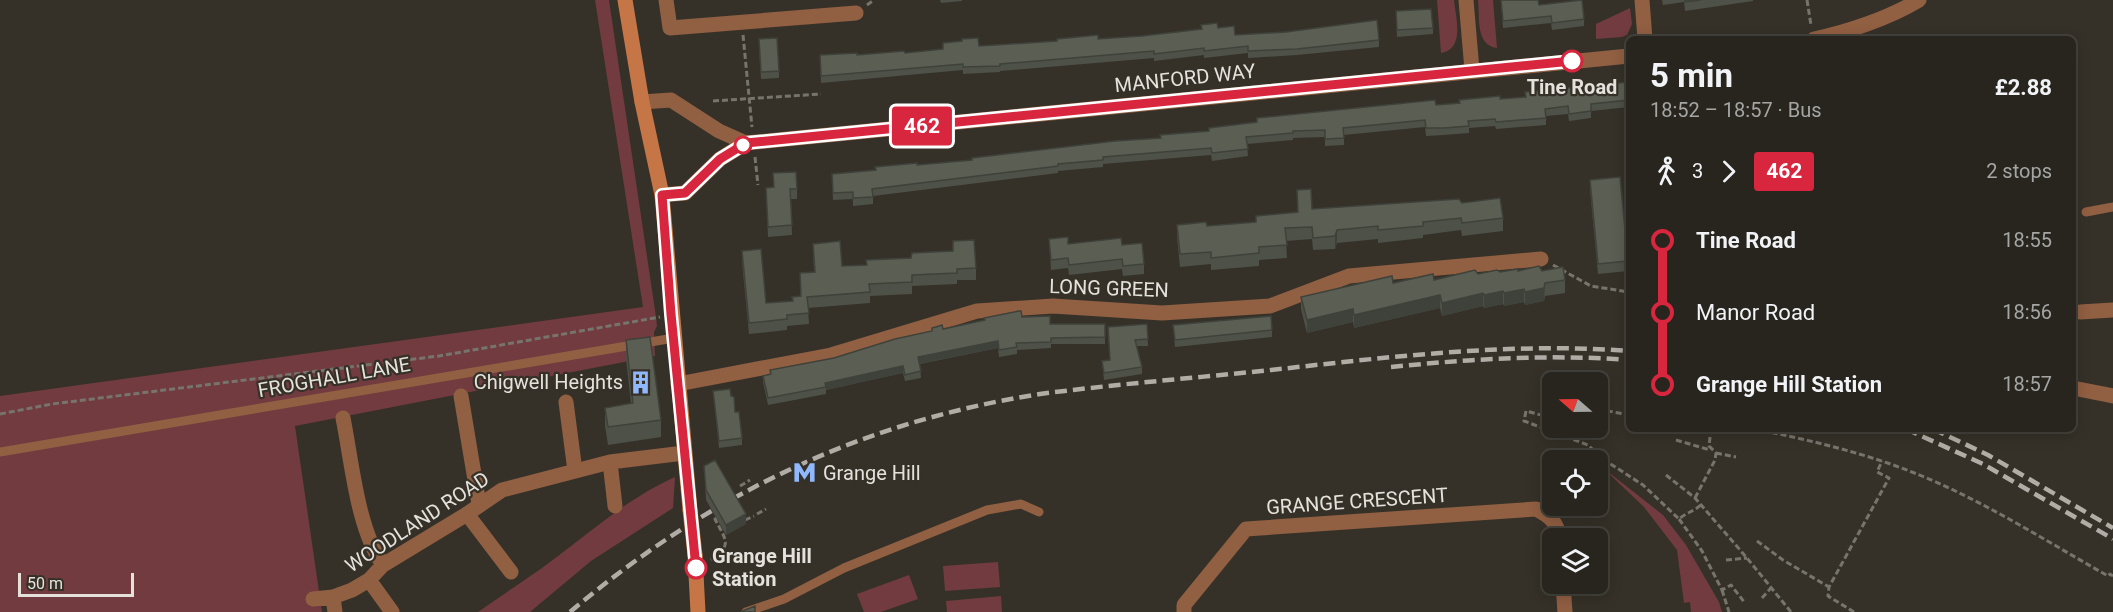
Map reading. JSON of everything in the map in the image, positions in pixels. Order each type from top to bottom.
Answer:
[{"type":"main road","points":[[625,0],[642,102],[662,195],[671,314],[695,555],[698,612]]},
{"type":"street","points":[[666,0],[670,28],[856,13]]},
{"type":"street","points":[[1466,0],[1472,70]]},
{"type":"street","points":[[1642,0],[1645,36]]},
{"type":"street","points":[[1838,36],[1906,8],[1919,0]]},
{"type":"street","points":[[1813,34],[1828,36]]},
{"type":"street","name":"MANFORD WAY","points":[[662,195],[685,193],[720,159],[750,143],[1626,56]]},
{"type":"street","name":"MANFORD WAY","points":[[642,102],[671,100],[719,131],[750,143]]},
{"type":"street","name":"LONG GREEN","points":[[678,384],[831,355],[976,311],[1053,306],[1162,313],[1269,306],[1348,276],[1541,259]]},
{"type":"street","points":[[2080,312],[2113,310]]},
{"type":"street","points":[[2076,389],[2113,396]]},
{"type":"street","points":[[461,396],[473,509],[511,572]]},
{"type":"street","points":[[566,402],[574,471]]},
{"type":"street","points":[[343,418],[366,532],[374,552],[383,565]]},
{"type":"street","name":"WOODLAND ROAD","points":[[313,599],[334,604],[369,580],[383,565],[502,490],[610,462],[684,453]]},
{"type":"street","points":[[610,462],[615,506]]},
{"type":"street","name":"GRANGE CRESCENT","points":[[1184,612],[1184,605],[1246,529],[1536,509],[1550,516],[1557,528]]},
{"type":"street","points":[[369,580],[392,612]]},
{"type":"street","points":[[1564,594],[1565,612]]},
{"type":"lane","points":[[2086,212],[2113,207]]},
{"type":"lane","name":"FROGHALL LANE","points":[[0,452],[674,338]]},
{"type":"lane","points":[[746,612],[783,599],[844,568],[987,510],[1021,504],[1040,512]]},
{"type":"path","points":[[1807,0],[1813,34]]},
{"type":"path","points":[[742,22],[750,98],[750,143],[758,185]]},
{"type":"path","points":[[713,101],[820,94]]},
{"type":"path","points":[[1541,259],[1591,286],[1626,292]]},
{"type":"path","points":[[0,414],[52,404],[439,356],[550,338],[671,314]]},
{"type":"path","points":[[1542,415],[1526,411],[1524,421],[1542,428]]},
{"type":"path","points":[[1608,411],[1626,414]]},
{"type":"path","points":[[1711,432],[1709,446],[1712,450]]},
{"type":"path","points":[[1768,432],[1838,447],[1882,461],[1947,487],[2108,576],[2110,574],[2113,576]]},
{"type":"path","points":[[1569,438],[1588,445],[1603,459],[1643,485],[1679,519],[1702,551],[1722,590],[1729,612]]},
{"type":"path","points":[[1676,440],[1736,457]]},
{"type":"path","points":[[1695,498],[1714,462],[1716,453]]},
{"type":"path","points":[[1854,612],[1828,596],[1829,587],[1889,478],[1877,472],[1882,461]]},
{"type":"path","points":[[1666,475],[1695,498],[1748,558],[1791,612]]},
{"type":"path","points":[[740,486],[750,480]]},
{"type":"path","points":[[1679,519],[1688,512],[1695,511],[1701,505]]},
{"type":"path","points":[[744,521],[766,509]]},
{"type":"path","points":[[1757,541],[1783,560],[1829,587]]},
{"type":"path","points":[[1726,560],[1748,558]]},
{"type":"path","points":[[1722,590],[1731,585],[1744,603]]},
{"type":"path","points":[[1762,598],[1771,588]]},
{"type":"shaded area","points":[[595,0],[609,0],[656,317],[655,356],[295,426],[322,612],[0,612],[0,396],[643,307]]},
{"type":"shaded area","points":[[1437,0],[1454,0],[1457,24],[1453,46],[1441,53]]},
{"type":"shaded area","points":[[1478,0],[1493,0],[1497,48],[1485,42],[1482,36]]},
{"type":"shaded area","points":[[1630,8],[1632,24],[1627,35],[1596,39],[1596,24]]},
{"type":"shaded area","points":[[1608,472],[1663,515],[1686,545],[1719,602],[1722,612],[1691,612],[1690,602],[1684,603],[1677,550],[1644,507]]},
{"type":"shaded area","points":[[675,477],[673,508],[591,561],[530,612],[478,612],[545,566],[627,504]]},
{"type":"shaded area","points":[[998,562],[1000,587],[945,591],[943,566]]},
{"type":"shaded area","points":[[909,575],[918,599],[881,612],[864,612],[857,594]]},
{"type":"shaded area","points":[[1001,596],[1002,612],[947,612],[946,601]]},
{"type":"building","points":[[1501,0],[1538,0],[1539,5],[1582,0],[1584,19],[1552,23],[1551,16],[1503,21]]},
{"type":"building","points":[[1431,9],[1433,28],[1397,30],[1396,11]]},
{"type":"building","points":[[1377,20],[1379,40],[1297,49],[1248,51],[1248,46],[1204,51],[1204,48],[1154,54],[1154,51],[1000,64],[1000,66],[963,67],[963,64],[821,76],[820,55],[904,51],[905,53],[943,49],[943,43],[962,41],[962,39],[978,38],[979,46],[1057,41],[1057,39],[1098,35],[1098,39],[1202,29],[1201,25],[1217,23],[1218,28],[1234,26],[1235,35],[1286,32]]},
{"type":"building","points":[[777,38],[779,71],[761,72],[759,39]]},
{"type":"building","points":[[1626,82],[1626,100],[1591,104],[1591,111],[1569,114],[1568,106],[1545,109],[1546,118],[1496,122],[1495,119],[1468,121],[1469,126],[1444,128],[1426,128],[1425,120],[1343,128],[1344,138],[1325,139],[1325,130],[1293,131],[1293,133],[1246,137],[1248,149],[1212,153],[1211,148],[1103,157],[1103,160],[872,189],[873,197],[853,198],[853,192],[833,193],[832,174],[876,170],[875,167],[972,160],[972,158],[1115,141],[1161,138],[1160,135],[1209,131],[1209,128],[1257,122],[1257,118],[1435,100],[1436,105],[1500,96],[1500,99],[1526,97],[1525,92]]},
{"type":"building","points":[[796,172],[797,189],[790,189],[792,225],[768,227],[766,188],[774,187],[773,173]]},
{"type":"building","points":[[1620,177],[1626,261],[1598,264],[1590,180]]},
{"type":"building","points":[[1311,189],[1312,209],[1459,199],[1462,203],[1500,198],[1503,218],[1462,223],[1461,218],[1423,222],[1423,226],[1378,230],[1378,226],[1337,230],[1335,236],[1313,238],[1312,227],[1285,228],[1287,245],[1259,247],[1259,253],[1211,258],[1211,252],[1180,254],[1177,225],[1206,222],[1207,226],[1256,222],[1256,216],[1298,212],[1297,190]]},
{"type":"building","points":[[1068,237],[1068,244],[1121,238],[1122,245],[1142,243],[1144,264],[1123,266],[1122,259],[1069,265],[1068,258],[1051,260],[1049,239]]},
{"type":"building","points":[[974,240],[976,268],[957,269],[957,273],[912,275],[912,282],[869,284],[870,292],[807,297],[809,313],[787,315],[787,319],[749,323],[742,251],[761,249],[766,303],[793,301],[792,297],[801,296],[800,273],[815,272],[813,244],[840,241],[842,266],[867,265],[866,260],[911,258],[912,253],[953,251],[953,241]]},
{"type":"building","points":[[1539,266],[1542,271],[1563,267],[1565,280],[1545,283],[1544,288],[1525,292],[1524,289],[1484,295],[1483,293],[1442,303],[1440,295],[1354,315],[1353,309],[1307,320],[1301,297],[1392,276],[1393,283],[1433,274],[1434,280],[1475,270],[1478,274],[1497,270],[1500,272],[1518,269],[1518,271]]},
{"type":"building","points":[[1021,311],[1022,317],[1050,316],[1050,324],[1105,324],[1105,337],[1051,338],[1051,342],[1016,343],[1017,347],[999,350],[998,341],[918,357],[921,371],[905,375],[903,366],[825,383],[826,387],[768,398],[763,376],[771,374],[770,370],[834,358],[895,339],[932,331],[932,328],[942,325],[943,329]]},
{"type":"building","points":[[1271,316],[1272,330],[1175,340],[1173,325]]},
{"type":"building","points":[[1147,324],[1148,339],[1135,340],[1142,367],[1104,373],[1102,361],[1110,360],[1108,327]]},
{"type":"building","points":[[650,337],[661,420],[608,427],[605,408],[633,403],[626,340]]},
{"type":"building","points":[[730,389],[731,396],[734,397],[735,412],[739,412],[742,438],[719,441],[713,391]]},
{"type":"building","points":[[715,460],[746,514],[726,525],[706,490],[704,466]]},
{"type":"building","points":[[755,606],[755,612],[740,612]]},
{"type":"railway","points":[[570,612],[623,570],[732,499],[849,444],[910,423],[974,407],[1069,390],[1450,352],[1539,348],[1626,351]]},
{"type":"railway","points":[[1391,367],[1510,358],[1570,357],[1626,360]]},
{"type":"railway","points":[[1913,432],[1983,464],[2113,539]]},
{"type":"railway","points":[[1939,432],[1988,455],[2113,528]]},
{"type":"bus line","name":"462","points":[[696,568],[671,314],[662,195],[685,193],[720,159],[746,143],[1572,61]]},
{"type":"place","name":"Tine Road","points":[[1572,61]]},
{"type":"place","name":"Chigwell Heights","points":[[641,382]]},
{"type":"place","name":"Grange Hill","points":[[805,473]]},
{"type":"place","name":"Grange Hill Station","points":[[696,568]]}]
